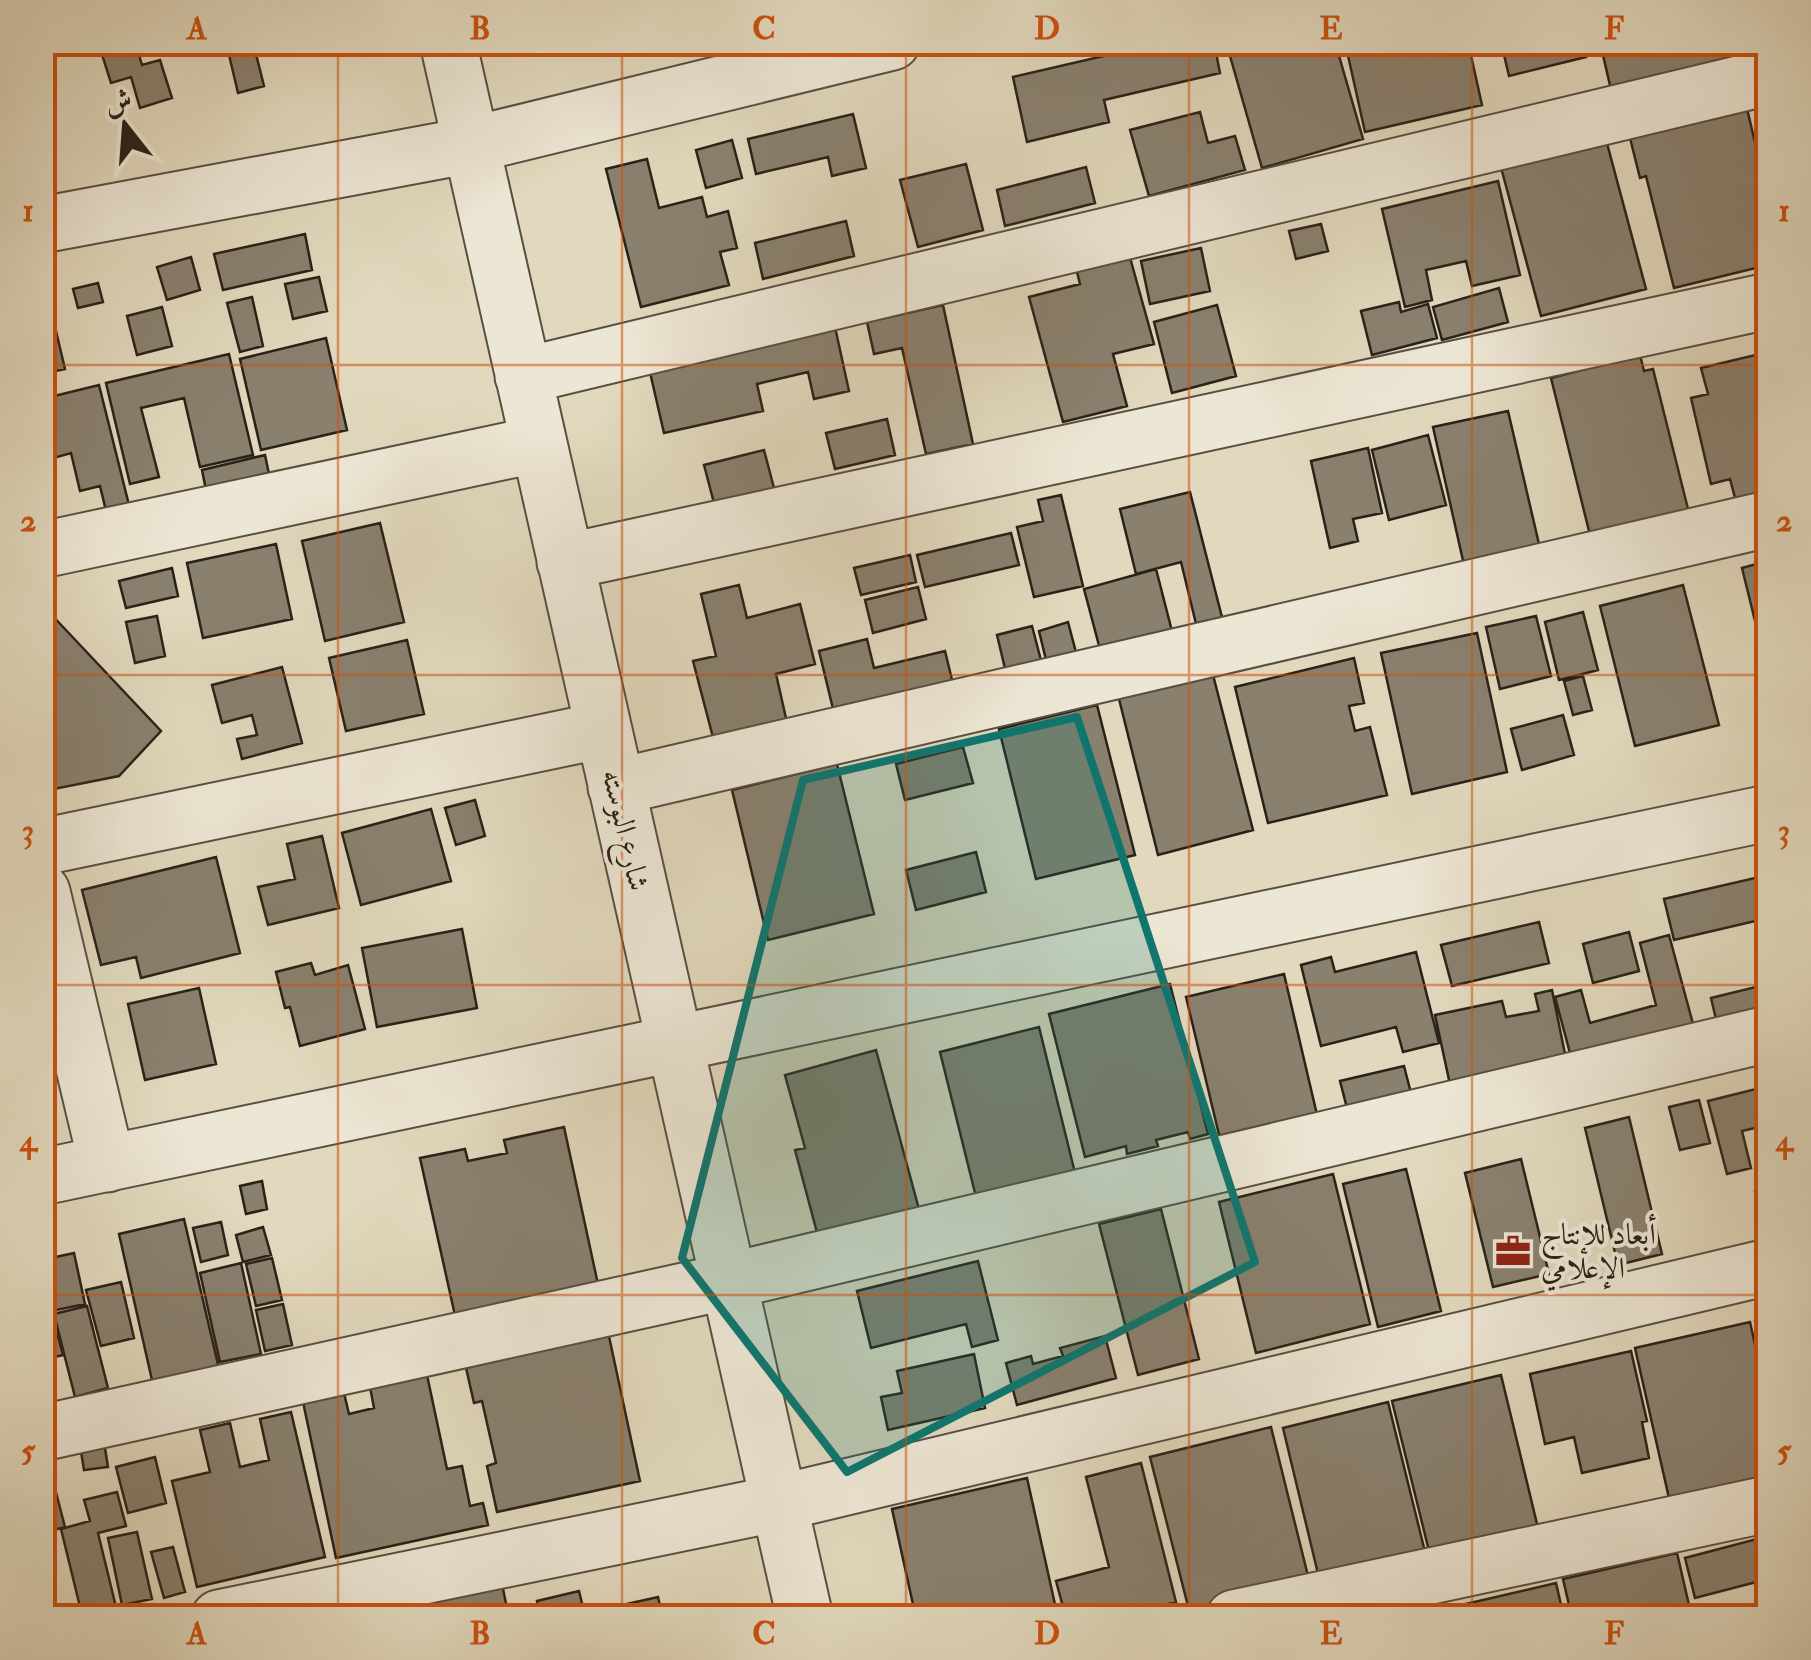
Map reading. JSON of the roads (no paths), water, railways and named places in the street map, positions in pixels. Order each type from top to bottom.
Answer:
[{"type":"street","name":"شارع البوسته","points":[[448,42],[805,1618]]},
{"type":"street","points":[[42,225],[471,144],[892,42]]},
{"type":"street","points":[[523,376],[1768,77]]},
{"type":"street","points":[[565,562],[1768,301]]},
{"type":"street","points":[[42,550],[539,444]]},
{"type":"street","points":[[616,787],[1768,518]]},
{"type":"street","points":[[42,847],[604,730]]},
{"type":"street","points":[[42,1177],[1768,813]]},
{"type":"street","points":[[42,892],[106,1164]]},
{"type":"street","points":[[42,1433],[729,1281],[1768,1034]]},
{"type":"street","points":[[220,1618],[779,1503],[1768,1267]]},
{"type":"street","points":[[1234,1618],[1768,1504]]},
{"type":"place","name":"أبعاد للإنتاج الإعلامي","points":[[1513,1251]]}]
